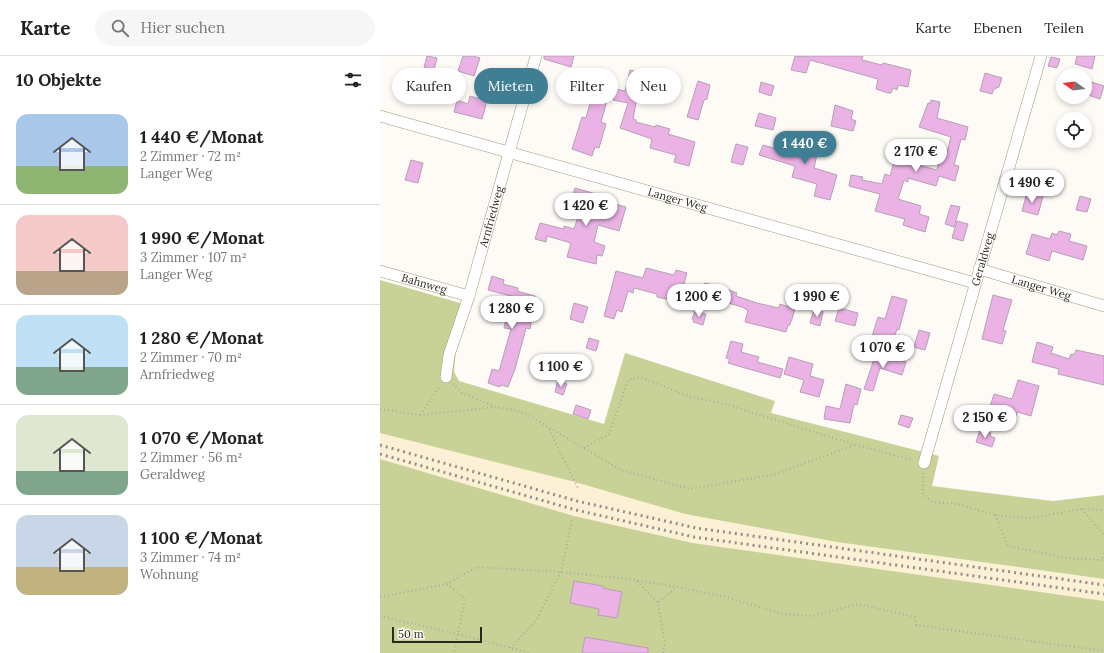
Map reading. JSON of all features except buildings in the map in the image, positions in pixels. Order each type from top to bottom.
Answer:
[{"type":"street","name":"Arnfriedweg","points":[[446,378],[449,355],[469,296],[536,56]]},
{"type":"street","name":"Geraldweg","points":[[924,466],[1041,56]]},
{"type":"street","name":"Langer Weg","points":[[380,116],[976,283]]},
{"type":"street","name":"Langer Weg","points":[[980,269],[1104,306]]},
{"type":"street","name":"Bahnweg","points":[[380,271],[469,296]]},
{"type":"path","points":[[584,448],[609,434],[628,380],[640,377],[685,394],[728,405],[924,466],[923,494],[933,502],[958,504],[995,515],[1030,518],[1082,510],[1104,510]]},
{"type":"path","points":[[420,415],[446,378],[462,393],[496,407],[515,410],[528,415],[621,470],[690,489],[772,475],[856,444]]},
{"type":"path","points":[[380,409],[420,415],[496,407]]},
{"type":"path","points":[[548,428],[579,490]]},
{"type":"path","points":[[1082,510],[1104,535]]},
{"type":"path","points":[[995,515],[1008,546],[1066,558],[1104,560],[1104,553]]},
{"type":"path","points":[[510,648],[536,621],[561,572],[572,520]]},
{"type":"path","points":[[380,597],[447,584],[477,567],[561,572],[636,580],[677,587],[726,597],[782,614],[812,616],[858,604],[915,617],[916,625],[1104,651]]},
{"type":"path","points":[[636,580],[658,603],[665,644],[663,653]]},
{"type":"path","points":[[447,584],[464,599],[454,653]]},
{"type":"path","points":[[658,603],[677,587]]},
{"type":"path","points":[[380,616],[458,634],[530,653]]},
{"type":"shaded area","points":[[380,432],[575,482],[685,514],[837,542],[1104,579],[1104,601],[693,543],[574,516],[380,459]]},
{"type":"green space","points":[[380,280],[460,303],[454,372],[459,381],[604,424],[625,353],[775,401],[771,413],[939,456],[932,486],[1053,501],[1104,495],[1104,579],[837,542],[685,514],[575,482],[380,433]]},
{"type":"green space","points":[[380,459],[574,516],[693,543],[1104,601],[1104,653],[380,653]]},
{"type":"railway","points":[[380,445],[577,501],[696,528],[1104,585]]},
{"type":"railway","points":[[380,454],[576,510],[694,537],[1104,594]]}]
